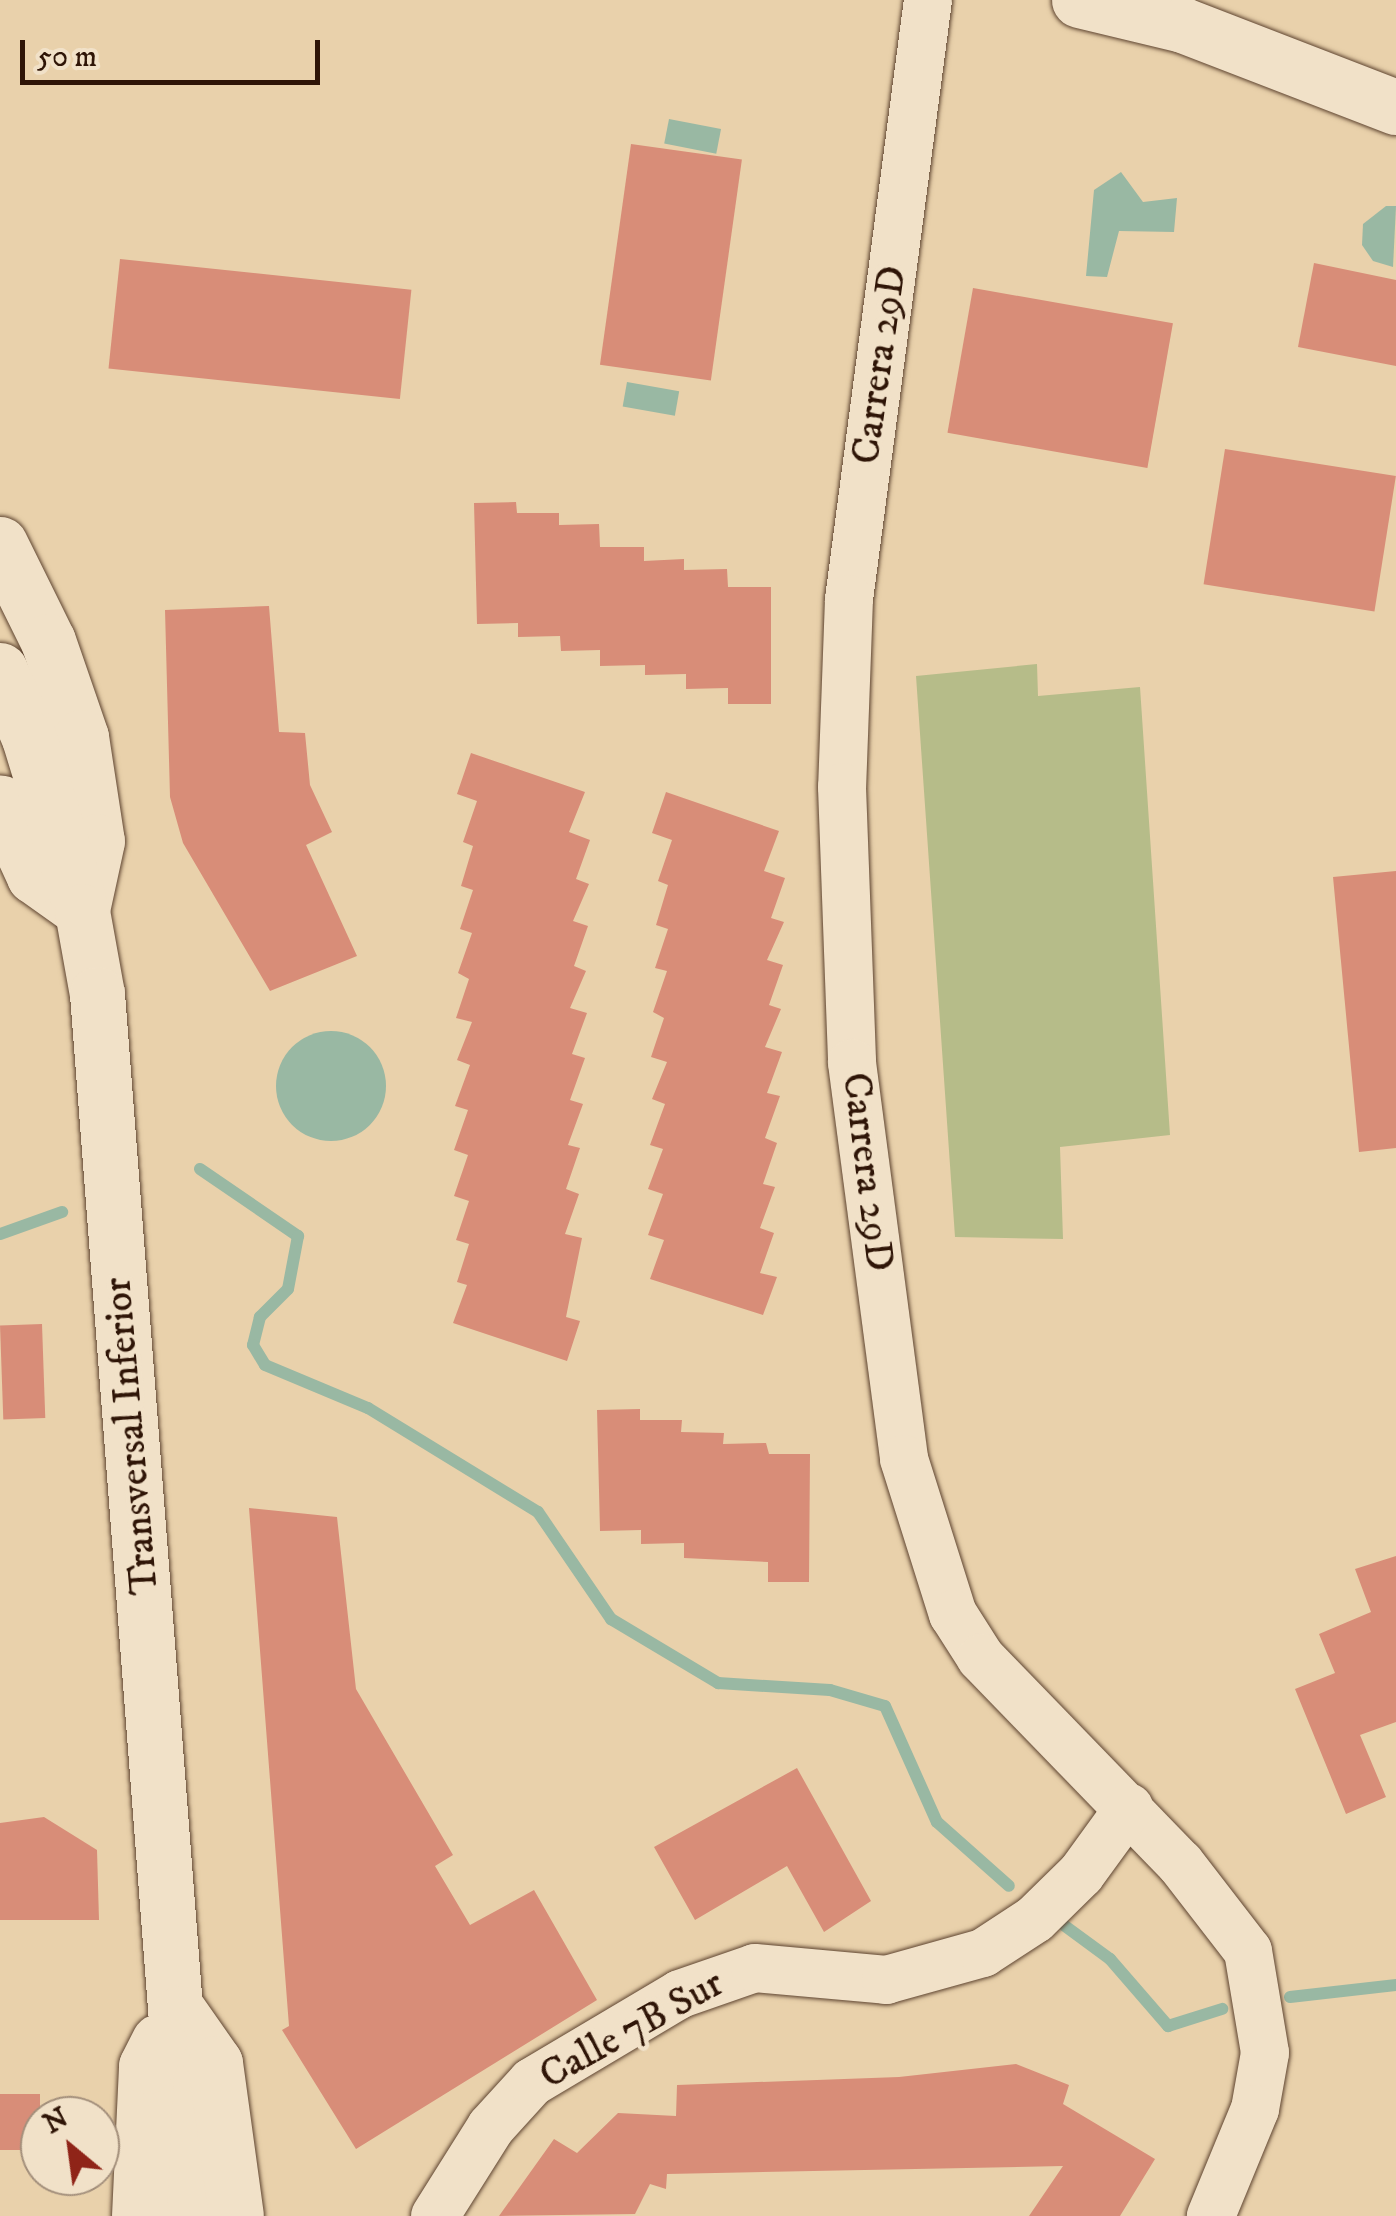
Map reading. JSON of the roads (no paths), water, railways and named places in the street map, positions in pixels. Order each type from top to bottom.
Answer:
[{"type":"main road","points":[[1079,0],[1183,25],[1396,107]]},
{"type":"main road","points":[[0,544],[48,641],[82,737],[96,841],[82,910],[34,876],[0,802]]},
{"type":"main road","name":"Transversal Inferior","points":[[0,670],[29,738],[82,910],[97,994],[191,2216]]},
{"type":"main road","points":[[139,2216],[146,2066],[175,2007],[216,2063],[236,2216]]},
{"type":"street","name":"Carrera 29D","points":[[928,0],[848,599],[842,787],[852,1063],[904,1459],[929,1550],[953,1614],[981,1658],[1221,1909],[1248,1951],[1262,2010],[1266,2052],[1255,2109],[1211,2216]]},
{"type":"street","name":"Calle 7B Sur","points":[[435,2216],[490,2127],[532,2082],[680,1994],[755,1968],[886,1980],[983,1953],[1035,1919],[1081,1874],[1128,1808]]},
{"type":"waterway","points":[[200,1169],[298,1236],[288,1289],[260,1317],[253,1345],[265,1365],[368,1408],[538,1512],[611,1619],[718,1683],[830,1690],[885,1706],[937,1822],[1009,1886]]},
{"type":"waterway","points":[[0,1234],[62,1212]]},
{"type":"waterway","points":[[1065,1926],[1110,1959],[1168,2026],[1222,2009]]},
{"type":"waterway","points":[[1290,1997],[1396,1985]]}]
